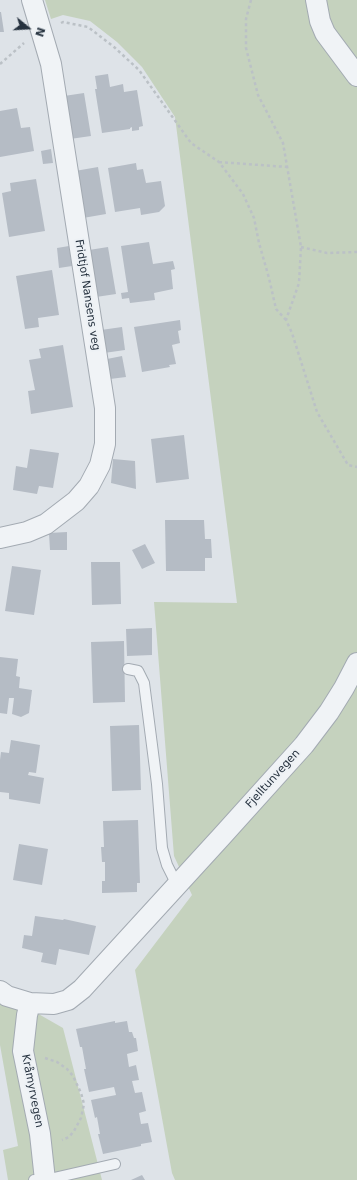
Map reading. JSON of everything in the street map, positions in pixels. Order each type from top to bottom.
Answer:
[{"type":"street","name":"Fridtjof Nansens veg","points":[[0,538],[27,532],[46,524],[76,501],[89,486],[100,465],[105,444],[105,408],[51,64],[34,37],[32,0]]},
{"type":"street","points":[[316,0],[320,21],[325,33],[357,76]]},
{"type":"street","name":"Fjelltunvegen","points":[[0,991],[7,996],[30,1003],[54,1004],[68,1000],[82,989],[304,745],[329,712],[357,663]]},
{"type":"street","name":"Kråmyrvegen","points":[[30,1003],[26,1021],[23,1051],[40,1134],[45,1180]]},
{"type":"lane","points":[[128,669],[138,671],[144,683],[157,784],[162,848],[167,864],[177,885]]},
{"type":"lane","points":[[34,1180],[45,1180],[115,1164]]},
{"type":"path","points":[[251,0],[246,20],[246,48],[258,95],[283,143],[301,247],[299,283],[286,320]]},
{"type":"path","points":[[0,64],[34,37],[63,22],[88,27],[114,47],[139,70],[191,143],[218,162],[242,194],[254,218],[276,308],[286,320],[292,333],[317,412],[348,465],[357,467]]},
{"type":"path","points":[[218,162],[287,167]]},
{"type":"path","points":[[301,247],[327,253],[357,252]]},
{"type":"path","points":[[41,1057],[57,1062],[67,1069],[73,1076],[81,1093],[84,1104],[81,1118],[74,1131],[69,1137],[56,1142]]},
{"type":"green space","points":[[45,0],[357,0],[357,1180],[175,1180],[172,1173],[135,970],[192,895],[174,856],[154,602],[237,603],[175,117],[142,67],[117,42],[90,21],[63,15],[51,19]]},
{"type":"green space","points":[[0,992],[63,1028],[102,1180],[8,1180],[3,1150],[18,1146],[0,1045]]},
{"type":"building","points":[[1,12],[4,32],[0,32]]},
{"type":"building","points":[[108,74],[110,87],[123,84],[124,92],[137,90],[143,126],[139,127],[139,130],[132,131],[132,127],[130,129],[102,133],[95,89],[97,89],[95,76]]},
{"type":"building","points":[[84,93],[91,136],[70,139],[64,96]]},
{"type":"building","points":[[17,108],[21,128],[30,127],[34,151],[0,157],[0,111]]},
{"type":"building","points":[[51,149],[53,163],[43,164],[41,151]]},
{"type":"building","points":[[136,163],[137,170],[143,169],[146,183],[161,181],[165,206],[159,212],[141,215],[140,208],[115,212],[108,168]]},
{"type":"building","points":[[98,167],[106,214],[83,218],[75,171]]},
{"type":"building","points":[[36,179],[45,231],[9,237],[2,193],[11,191],[10,183]]},
{"type":"building","points":[[149,242],[153,264],[173,261],[175,269],[171,270],[173,289],[154,293],[155,300],[130,303],[129,298],[122,299],[121,293],[128,292],[121,246]]},
{"type":"building","points":[[69,246],[72,266],[59,268],[57,248]]},
{"type":"building","points":[[108,247],[116,294],[96,297],[89,250]]},
{"type":"building","points":[[52,270],[59,315],[38,318],[39,327],[25,329],[16,276]]},
{"type":"building","points":[[180,320],[181,330],[178,331],[180,343],[172,345],[176,364],[169,365],[170,367],[142,372],[134,327]]},
{"type":"building","points":[[122,327],[125,350],[104,353],[101,330]]},
{"type":"building","points":[[63,345],[73,407],[31,414],[28,391],[35,390],[29,360],[41,358],[39,349]]},
{"type":"building","points":[[122,356],[126,377],[110,379],[107,359]]},
{"type":"building","points":[[184,435],[189,479],[156,483],[151,439]]},
{"type":"building","points":[[30,449],[59,453],[53,488],[39,486],[37,494],[13,490],[16,466],[27,468]]},
{"type":"building","points":[[113,459],[135,461],[136,489],[111,483]]},
{"type":"building","points":[[165,520],[204,520],[205,539],[211,539],[212,558],[205,558],[205,571],[166,571]]},
{"type":"building","points":[[67,532],[67,550],[50,550],[49,533]]},
{"type":"building","points":[[145,544],[155,563],[142,569],[132,550]]},
{"type":"building","points":[[91,562],[120,562],[121,604],[92,605]]},
{"type":"building","points":[[12,566],[41,570],[34,615],[5,611]]},
{"type":"building","points":[[152,628],[152,655],[127,656],[126,629]]},
{"type":"building","points":[[124,641],[125,702],[93,703],[91,642]]},
{"type":"building","points":[[0,657],[18,659],[16,676],[20,677],[19,688],[32,690],[29,713],[21,717],[12,714],[14,698],[9,698],[7,714],[0,713]]},
{"type":"building","points":[[139,725],[141,790],[112,791],[110,726]]},
{"type":"building","points":[[11,740],[40,745],[36,773],[29,772],[28,775],[44,778],[40,804],[9,799],[9,793],[0,792],[1,752],[9,753]]},
{"type":"building","points":[[138,820],[140,883],[137,883],[137,892],[102,893],[102,881],[105,881],[105,862],[102,862],[101,847],[104,847],[103,821]]},
{"type":"building","points":[[19,844],[48,849],[42,885],[13,880]]},
{"type":"building","points":[[35,916],[64,919],[96,926],[89,955],[59,949],[56,965],[41,962],[43,953],[22,948],[24,935],[32,936]]},
{"type":"building","points":[[115,1021],[115,1023],[127,1021],[129,1032],[132,1032],[134,1038],[136,1038],[138,1051],[127,1054],[129,1067],[136,1065],[139,1080],[132,1081],[135,1093],[142,1092],[146,1111],[139,1113],[141,1124],[148,1123],[152,1142],[141,1144],[141,1146],[103,1154],[98,1134],[100,1134],[97,1117],[95,1118],[91,1100],[116,1095],[114,1087],[89,1092],[84,1069],[86,1069],[82,1047],[80,1047],[76,1029]]},
{"type":"building","points":[[142,1175],[145,1180],[131,1180]]}]
